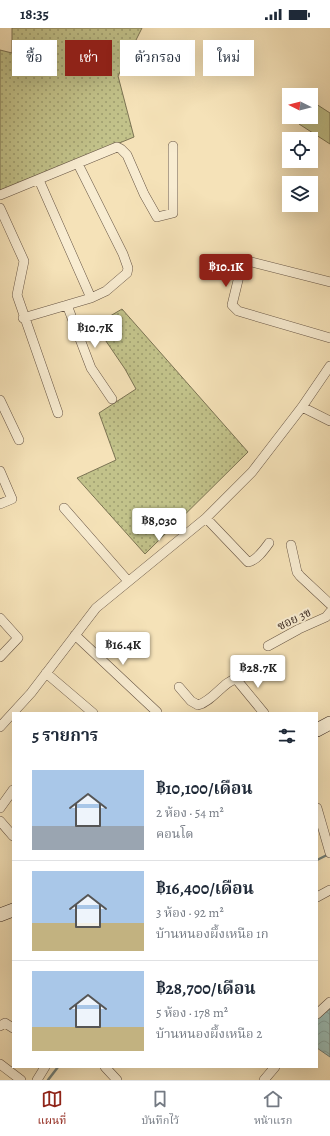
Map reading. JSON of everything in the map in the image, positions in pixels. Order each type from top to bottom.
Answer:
[{"type":"main road","points":[[318,729],[330,723]]},
{"type":"main road","points":[[0,915],[12,910]]},
{"type":"street","points":[[0,195],[117,147],[127,155],[144,194],[157,217],[173,213],[173,146]]},
{"type":"street","points":[[23,318],[91,298],[106,291],[127,273],[128,268],[108,223],[78,164]]},
{"type":"street","points":[[39,180],[91,298]]},
{"type":"street","points":[[0,208],[24,261],[17,295],[23,318],[58,413]]},
{"type":"street","points":[[330,282],[248,261],[242,264],[232,305],[238,312],[330,338]]},
{"type":"street","points":[[67,305],[91,368],[112,399]]},
{"type":"street","points":[[14,712],[31,693],[96,608],[206,518],[252,472],[302,407],[330,366]]},
{"type":"street","points":[[0,401],[19,440]]},
{"type":"street","points":[[302,407],[330,421]]},
{"type":"street","points":[[0,471],[12,499],[0,504]]},
{"type":"street","points":[[64,508],[128,581]]},
{"type":"street","points":[[206,518],[248,562],[251,562],[263,552],[269,543]]},
{"type":"street","points":[[291,545],[297,572],[330,604]]},
{"type":"street","name":"ซอย 3ข","points":[[268,646],[299,629],[326,617],[330,612]]},
{"type":"street","points":[[0,618],[18,638],[0,657]]},
{"type":"street","points":[[75,635],[157,712]]},
{"type":"street","points":[[46,674],[92,712]]},
{"type":"street","points":[[179,687],[191,701],[198,705],[210,699],[231,680],[236,679],[263,712]]},
{"type":"street","points":[[0,727],[12,714]]},
{"type":"street","points":[[0,808],[12,791]]},
{"type":"street","points":[[318,811],[329,849]]},
{"type":"street","points":[[0,822],[12,835]]},
{"type":"street","points":[[318,896],[330,890]]},
{"type":"street","points":[[318,1013],[330,1002]]},
{"type":"street","points":[[0,1026],[5,1023],[12,1027]]},
{"type":"street","points":[[0,1064],[21,1080]]},
{"type":"street","points":[[36,1080],[44,1068]]},
{"type":"street","points":[[105,1068],[117,1080]]},
{"type":"street","points":[[264,1080],[274,1068]]},
{"type":"green space","points":[[12,28],[142,28],[136,40],[120,40],[120,72],[118,76],[134,137],[0,192],[0,50],[12,53],[12,76],[57,76],[57,40],[12,40]]},
{"type":"green space","points":[[318,105],[330,113],[330,144],[318,136],[318,132],[311,132],[299,124],[318,124]]},
{"type":"green space","points":[[122,309],[248,452],[145,554],[77,478],[116,460],[99,413],[136,389],[125,369],[95,325]]},
{"type":"water","points":[[330,1009],[330,1057],[318,1049],[318,1018]]},
{"type":"waterway","points":[[318,860],[329,854]]},
{"type":"waterway","points":[[48,1080],[57,1068]]}]
